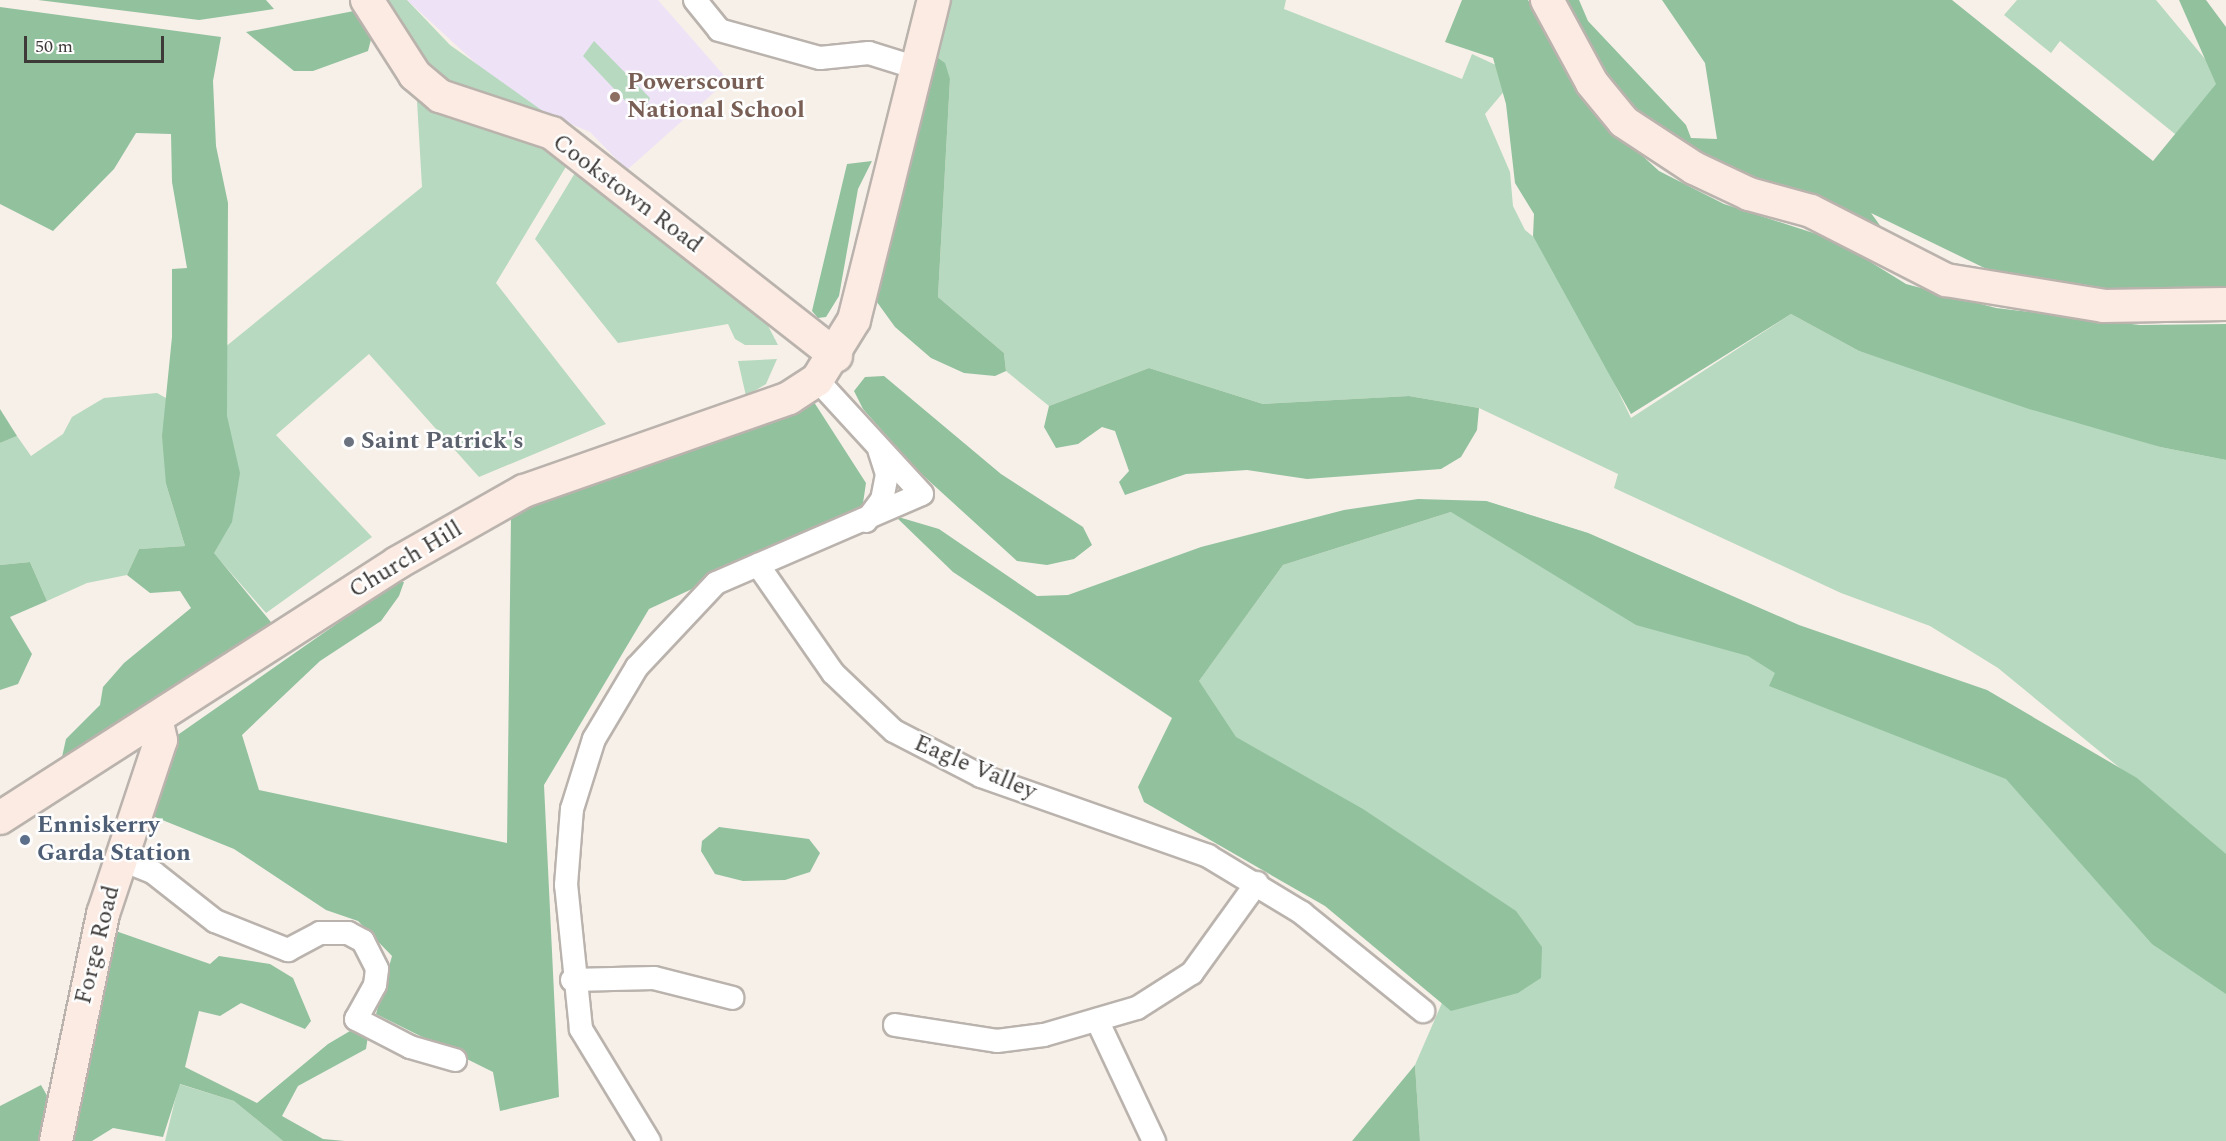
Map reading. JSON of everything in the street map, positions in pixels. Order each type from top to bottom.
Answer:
[{"type":"main road","name":"Cookstown Road","points":[[367,0],[415,75],[440,96],[552,134],[836,356]]},
{"type":"main road","name":"Church Hill","points":[[0,818],[397,563],[524,491],[789,398],[817,380],[836,356],[854,320],[914,67],[934,0]]},
{"type":"main road","points":[[1547,0],[1592,83],[1624,122],[1694,168],[1738,189],[1811,211],[1946,280],[2104,306],[2226,304]]},
{"type":"main road","name":"Forge Road","points":[[56,1141],[98,936],[120,860],[161,740],[156,719]]},
{"type":"street","points":[[695,0],[719,30],[820,58],[869,53],[914,67]]},
{"type":"street","points":[[650,1141],[581,1029],[572,980],[566,885],[572,809],[594,739],[637,667],[680,616],[716,583],[866,522],[922,494],[817,380]]},
{"type":"street","points":[[866,522],[882,500],[887,474],[878,447]]},
{"type":"street","name":"Eagle Valley","points":[[758,565],[833,674],[868,710],[922,750],[981,776],[1156,834],[1257,883],[1344,944],[1423,1011]]},
{"type":"street","points":[[120,860],[154,873],[214,921],[288,950],[320,933],[348,933],[363,941],[377,969],[375,985],[356,1019],[410,1047],[455,1060]]},
{"type":"street","points":[[895,1025],[997,1041],[1097,1020],[1175,988],[1208,955],[1257,883]]},
{"type":"street","points":[[572,980],[654,978],[733,998]]},
{"type":"street","points":[[1097,1020],[1154,1141]]},
{"type":"shaded area","name":"Powerscourt National School","points":[[407,0],[658,0],[728,80],[627,170],[590,132],[547,114],[494,80]]},
{"type":"green space","points":[[38,0],[266,0],[274,9],[199,20]]},
{"type":"green space","points":[[377,0],[407,0],[450,45],[547,114],[544,120],[437,80]]},
{"type":"green space","points":[[946,0],[1286,0],[1284,9],[1462,79],[1472,54],[1498,66],[1506,89],[1485,114],[1510,172],[1513,206],[1525,230],[1551,251],[1631,418],[1791,314],[1859,351],[2160,447],[2226,460],[2226,855],[1998,668],[1930,626],[1841,593],[1614,488],[1618,474],[1479,408],[1409,396],[1263,404],[1149,368],[1049,406],[1006,371],[1004,353],[938,297],[950,79],[931,53]]},
{"type":"green space","points":[[1462,0],[1528,0],[1600,117],[1659,171],[1724,204],[1835,240],[1906,284],[1996,308],[2140,325],[2226,324],[2226,460],[2160,447],[2029,409],[1859,351],[1791,314],[1631,414],[1533,236],[1534,214],[1515,183],[1506,104],[1493,58],[1445,42]]},
{"type":"green space","points":[[1557,0],[1579,0],[1588,21],[1686,125],[1691,138],[1717,139],[1705,63],[1662,0],[1952,0],[2153,161],[2216,84],[2179,0],[2206,0],[2226,27],[2226,291],[2138,292],[2001,276],[1871,213],[1892,242],[1754,183],[1633,120]]},
{"type":"green space","points":[[2017,0],[2156,0],[2225,83],[2180,138],[2060,41],[2051,53],[2004,15]]},
{"type":"green space","points":[[0,7],[221,37],[213,81],[216,146],[228,203],[227,416],[240,473],[232,522],[214,553],[275,627],[62,757],[66,739],[100,705],[103,687],[124,663],[191,608],[180,591],[150,593],[127,575],[139,549],[185,546],[166,484],[162,436],[172,337],[172,269],[187,268],[172,182],[171,134],[136,133],[114,169],[53,231],[0,204]]},
{"type":"green space","points":[[359,10],[373,32],[368,51],[313,71],[294,71],[246,32]]},
{"type":"green space","points":[[594,41],[650,98],[643,113],[636,112],[583,56]]},
{"type":"green space","points":[[931,53],[945,63],[950,79],[938,297],[1004,353],[1006,371],[995,376],[964,373],[931,358],[895,327],[874,298]]},
{"type":"green space","points":[[417,101],[532,137],[570,160],[496,283],[606,424],[479,477],[369,354],[276,435],[372,537],[266,613],[210,549],[198,369],[422,187]]},
{"type":"green space","points":[[872,161],[858,189],[839,296],[826,317],[818,318],[812,311],[847,164]]},
{"type":"green space","points":[[578,168],[763,316],[778,345],[745,345],[735,339],[728,324],[618,343],[535,239]]},
{"type":"green space","points":[[777,359],[766,384],[746,396],[738,361]]},
{"type":"green space","points":[[1149,368],[1263,404],[1409,396],[1479,408],[1477,430],[1461,457],[1441,469],[1307,479],[1247,470],[1186,474],[1125,495],[1119,482],[1129,471],[1115,431],[1102,427],[1078,444],[1056,448],[1044,427],[1049,406]]},
{"type":"green space","points":[[884,376],[1001,474],[1083,527],[1092,545],[1074,559],[1047,565],[1017,561],[916,469],[863,409],[854,391],[865,377]]},
{"type":"green space","points":[[157,393],[166,398],[166,484],[185,546],[139,549],[127,575],[87,583],[47,601],[30,562],[0,565],[0,443],[17,436],[31,456],[63,434],[72,417],[104,398]]},
{"type":"green space","points":[[812,399],[866,483],[862,510],[649,609],[544,785],[559,1097],[500,1111],[493,1072],[376,1014],[392,956],[358,921],[326,910],[234,849],[145,813],[169,741],[398,581],[404,582],[399,596],[381,621],[320,661],[242,735],[259,790],[507,843],[511,515],[574,480]]},
{"type":"green space","points":[[0,409],[17,436],[0,443]]},
{"type":"green space","points":[[1418,499],[1486,501],[1588,533],[1799,625],[1987,690],[2137,778],[2226,854],[2226,994],[2152,944],[2006,779],[1769,686],[1775,673],[1748,656],[1636,625],[1451,512],[1283,565],[1199,681],[1236,737],[1363,809],[1516,911],[1542,947],[1541,978],[1518,993],[1451,1011],[1325,906],[1144,802],[1138,787],[1172,718],[953,572],[895,516],[939,529],[1037,596],[1068,595],[1201,547],[1344,510]]},
{"type":"green space","points":[[1486,501],[1588,533],[1877,660],[2226,957],[2226,1141],[1420,1141],[1415,1065],[1448,989],[1172,718],[1283,565]]},
{"type":"green space","points":[[30,562],[47,601],[10,617],[32,654],[18,684],[0,690],[0,565]]},
{"type":"green space","points":[[719,827],[809,839],[820,853],[810,872],[785,880],[743,881],[715,874],[701,851],[702,841]]},
{"type":"green space","points":[[110,929],[210,964],[219,956],[270,964],[293,978],[311,1021],[305,1029],[241,1003],[220,1016],[199,1011],[185,1067],[257,1103],[328,1044],[350,1031],[362,1030],[368,1036],[366,1049],[298,1086],[282,1116],[323,1139],[345,1141],[283,1141],[234,1101],[180,1084],[163,1137],[113,1128],[92,1141],[65,1141]]},
{"type":"green space","points":[[1415,1065],[1420,1141],[1352,1141]]},
{"type":"green space","points":[[179,1084],[234,1101],[283,1141],[165,1141]]},
{"type":"green space","points":[[41,1085],[49,1099],[41,1141],[0,1141],[0,1106]]},
{"type":"place","name":"Powerscourt National School","points":[[615,97]]},
{"type":"place","name":"Saint Patrick's","points":[[349,442]]},
{"type":"place","name":"Enniskerry Garda Station","points":[[25,840]]}]
